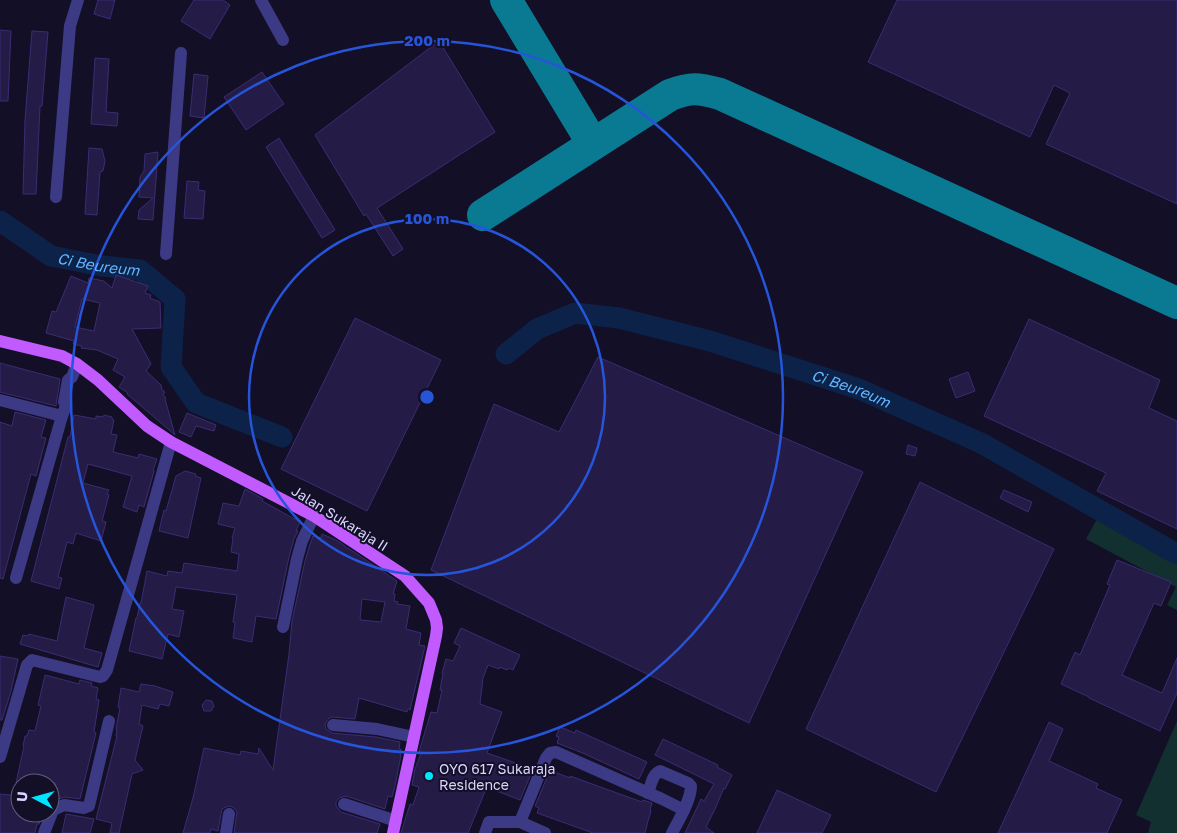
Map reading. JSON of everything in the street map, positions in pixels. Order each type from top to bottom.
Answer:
[{"type":"main road","name":"Jalan Sukaraja II","points":[[0,341],[62,356],[74,370],[98,380],[147,426],[171,442],[314,516],[405,576],[429,603],[436,620],[436,636],[395,827]]},
{"type":"street","points":[[56,197],[70,26],[78,0]]},
{"type":"street","points":[[261,0],[283,40]]},
{"type":"street","points":[[166,254],[181,53]]},
{"type":"street","points":[[16,578],[64,411],[72,405],[76,382],[74,370]]},
{"type":"street","points":[[0,400],[64,411]]},
{"type":"street","points":[[0,757],[27,665],[30,661],[100,677],[107,670],[171,442]]},
{"type":"street","points":[[283,627],[302,542],[314,516]]},
{"type":"street","points":[[44,833],[53,810],[64,805],[84,808],[89,806],[109,721]]},
{"type":"street","points":[[333,725],[378,729],[414,737]]},
{"type":"street","points":[[520,822],[546,758],[550,753],[556,752],[684,810]]},
{"type":"street","points":[[648,793],[654,775],[660,771],[691,786],[684,810],[672,833]]},
{"type":"street","points":[[344,804],[382,816],[395,827]]},
{"type":"street","points":[[226,833],[229,814]]},
{"type":"street","points":[[485,833],[489,822],[520,822],[545,833]]},
{"type":"green space","points":[[1069,496],[1139,529],[1177,550],[1177,610],[1167,605],[1176,587],[1086,539],[1098,517],[1067,500]]},
{"type":"green space","points":[[1177,721],[1177,833],[1148,833],[1151,822],[1136,815]]},
{"type":"building","points":[[98,0],[115,0],[110,19],[94,14]]},
{"type":"building","points":[[194,0],[223,0],[230,5],[210,39],[181,21]]},
{"type":"building","points":[[897,0],[1177,0],[1177,204],[1046,144],[1070,93],[1054,85],[1030,137],[868,62]]},
{"type":"building","points":[[0,30],[11,31],[8,101],[0,101]]},
{"type":"building","points":[[32,31],[48,32],[42,106],[40,106],[36,194],[23,194],[25,120]]},
{"type":"building","points":[[439,41],[495,132],[377,208],[403,249],[393,256],[366,214],[364,216],[315,135]]},
{"type":"building","points":[[95,58],[109,59],[106,112],[118,113],[117,126],[91,124]]},
{"type":"building","points":[[262,72],[284,104],[246,130],[224,97]]},
{"type":"building","points":[[194,74],[208,76],[204,118],[190,116]]},
{"type":"building","points":[[279,138],[335,230],[322,238],[266,147]]},
{"type":"building","points":[[89,148],[102,149],[105,161],[103,171],[100,172],[97,215],[85,214]]},
{"type":"building","points":[[158,152],[153,220],[138,219],[139,210],[153,198],[139,197],[140,177],[144,171],[145,154]]},
{"type":"building","points":[[187,181],[199,182],[198,190],[205,191],[203,219],[184,218]]},
{"type":"building","points":[[116,275],[148,286],[145,293],[151,295],[150,298],[160,302],[161,328],[132,329],[151,364],[146,371],[161,385],[162,390],[165,392],[163,395],[166,398],[175,435],[119,387],[125,377],[113,370],[118,359],[97,350],[81,348],[82,346],[73,344],[74,341],[46,333],[52,311],[56,312],[71,276],[88,283],[89,278],[104,281],[112,288]],"holes":[[[82,299],[100,303],[94,331],[75,327]]]},
{"type":"building","points":[[355,318],[441,360],[367,511],[281,469]]},
{"type":"building","points":[[1029,319],[1160,380],[1149,408],[1177,421],[1177,529],[1097,491],[1106,473],[984,416]]},
{"type":"building","points":[[598,357],[863,472],[749,723],[431,570],[494,404],[559,432]]},
{"type":"building","points":[[0,363],[60,379],[56,406],[0,392]]},
{"type":"building","points":[[968,372],[975,391],[956,398],[949,379]]},
{"type":"building","points":[[15,412],[46,420],[41,437],[46,438],[36,476],[31,474],[3,579],[0,578],[0,422],[12,426]]},
{"type":"building","points":[[187,413],[216,425],[214,431],[196,426],[191,437],[179,432]]},
{"type":"building","points":[[74,415],[96,419],[96,416],[103,417],[104,415],[112,417],[114,420],[111,434],[117,435],[113,452],[138,458],[139,454],[157,459],[144,507],[139,505],[137,512],[123,507],[132,476],[88,464],[83,483],[109,490],[102,521],[106,522],[101,541],[76,533],[73,544],[67,542],[58,577],[62,578],[59,589],[31,581],[68,437],[70,437]]},
{"type":"building","points":[[908,445],[917,448],[915,456],[906,454]]},
{"type":"building","points":[[185,471],[196,474],[195,476],[201,478],[188,538],[159,531],[176,476]]},
{"type":"building","points":[[920,482],[1054,549],[936,792],[806,729]]},
{"type":"building","points":[[245,489],[263,499],[262,501],[300,522],[289,557],[276,619],[256,616],[252,642],[233,638],[237,595],[176,587],[172,609],[184,611],[179,637],[168,634],[162,659],[129,651],[147,571],[167,576],[168,571],[182,573],[184,563],[237,571],[239,554],[231,552],[235,528],[218,524],[223,503],[239,506]]},
{"type":"building","points":[[1004,490],[1032,502],[1028,512],[1000,498]]},
{"type":"building","points":[[322,534],[336,540],[397,581],[393,594],[395,594],[394,601],[398,602],[397,604],[410,606],[406,629],[421,633],[419,645],[425,646],[410,710],[408,709],[407,712],[359,698],[355,719],[333,717],[329,718],[325,724],[326,729],[332,733],[376,737],[400,742],[399,749],[401,749],[401,755],[395,786],[392,797],[388,796],[385,809],[346,796],[339,798],[336,802],[336,806],[341,812],[380,824],[377,833],[234,833],[237,812],[230,806],[222,809],[218,831],[211,829],[210,833],[183,833],[204,748],[240,755],[241,751],[258,754],[259,748],[273,770],[292,621],[310,544],[313,536],[321,538]],"holes":[[[362,599],[385,602],[381,622],[360,619]]]},
{"type":"building","points":[[1117,560],[1171,582],[1161,606],[1154,603],[1122,675],[1162,693],[1177,658],[1177,693],[1160,731],[1061,684],[1075,652],[1080,655],[1110,585],[1107,584]]},
{"type":"building","points":[[66,597],[94,605],[84,648],[102,653],[98,667],[20,644],[23,635],[28,636],[29,634],[57,641]]},
{"type":"building","points":[[461,628],[520,655],[513,670],[500,667],[499,669],[488,665],[483,678],[480,704],[502,712],[487,753],[533,769],[520,800],[489,788],[488,790],[486,789],[468,833],[401,833],[410,804],[413,805],[419,787],[412,785],[415,769],[431,712],[437,713],[442,690],[440,690],[442,673],[446,659],[453,661],[460,646],[454,643]]},
{"type":"building","points":[[0,656],[18,659],[2,720],[0,720]]},
{"type":"building","points":[[45,675],[79,684],[80,680],[92,683],[91,686],[98,688],[96,699],[99,700],[94,732],[96,733],[80,799],[65,797],[60,798],[60,773],[18,773],[25,736],[27,736],[29,730],[35,731],[41,706],[38,705]]},
{"type":"building","points":[[141,684],[173,692],[169,706],[160,704],[158,709],[142,705],[139,724],[143,726],[135,760],[143,770],[132,774],[119,833],[110,833],[112,823],[96,819],[117,736],[116,729],[121,688],[139,692]]},
{"type":"building","points":[[206,700],[212,701],[214,706],[211,711],[204,711],[202,705]]},
{"type":"building","points":[[1049,722],[1063,729],[1049,761],[1098,784],[1096,788],[1122,800],[1107,833],[998,833]]},
{"type":"building","points":[[560,727],[575,733],[576,730],[647,762],[639,779],[557,743],[559,737],[556,736]]},
{"type":"building","points":[[663,739],[718,765],[717,767],[732,775],[706,827],[714,833],[685,833],[701,799],[704,801],[714,784],[655,755]]},
{"type":"building","points":[[552,771],[642,802],[643,800],[652,803],[645,833],[593,833],[537,813],[539,808],[535,806],[548,775],[550,776]]},
{"type":"building","points":[[777,790],[831,815],[822,833],[757,833]]},
{"type":"building","points":[[0,794],[10,795],[10,823],[39,823],[37,824],[35,833],[0,833]]},
{"type":"building","points":[[66,814],[94,819],[90,833],[62,833]]},
{"type":"waterway","name":"Ci Beureum","points":[[0,221],[51,256],[102,266],[140,270],[175,299],[171,367],[196,403],[282,437]]},
{"type":"waterway","name":"Ci Beureum","points":[[506,354],[537,329],[575,313],[619,318],[710,341],[859,389],[981,443],[1177,554]]},
{"type":"taxiway","points":[[506,0],[593,144]]},
{"type":"taxiway","points":[[483,215],[670,95],[689,90],[700,90],[720,94],[1177,303]]},
{"type":"place","name":"OYO 617 Sukaraja Residence","points":[[429,776]]}]
